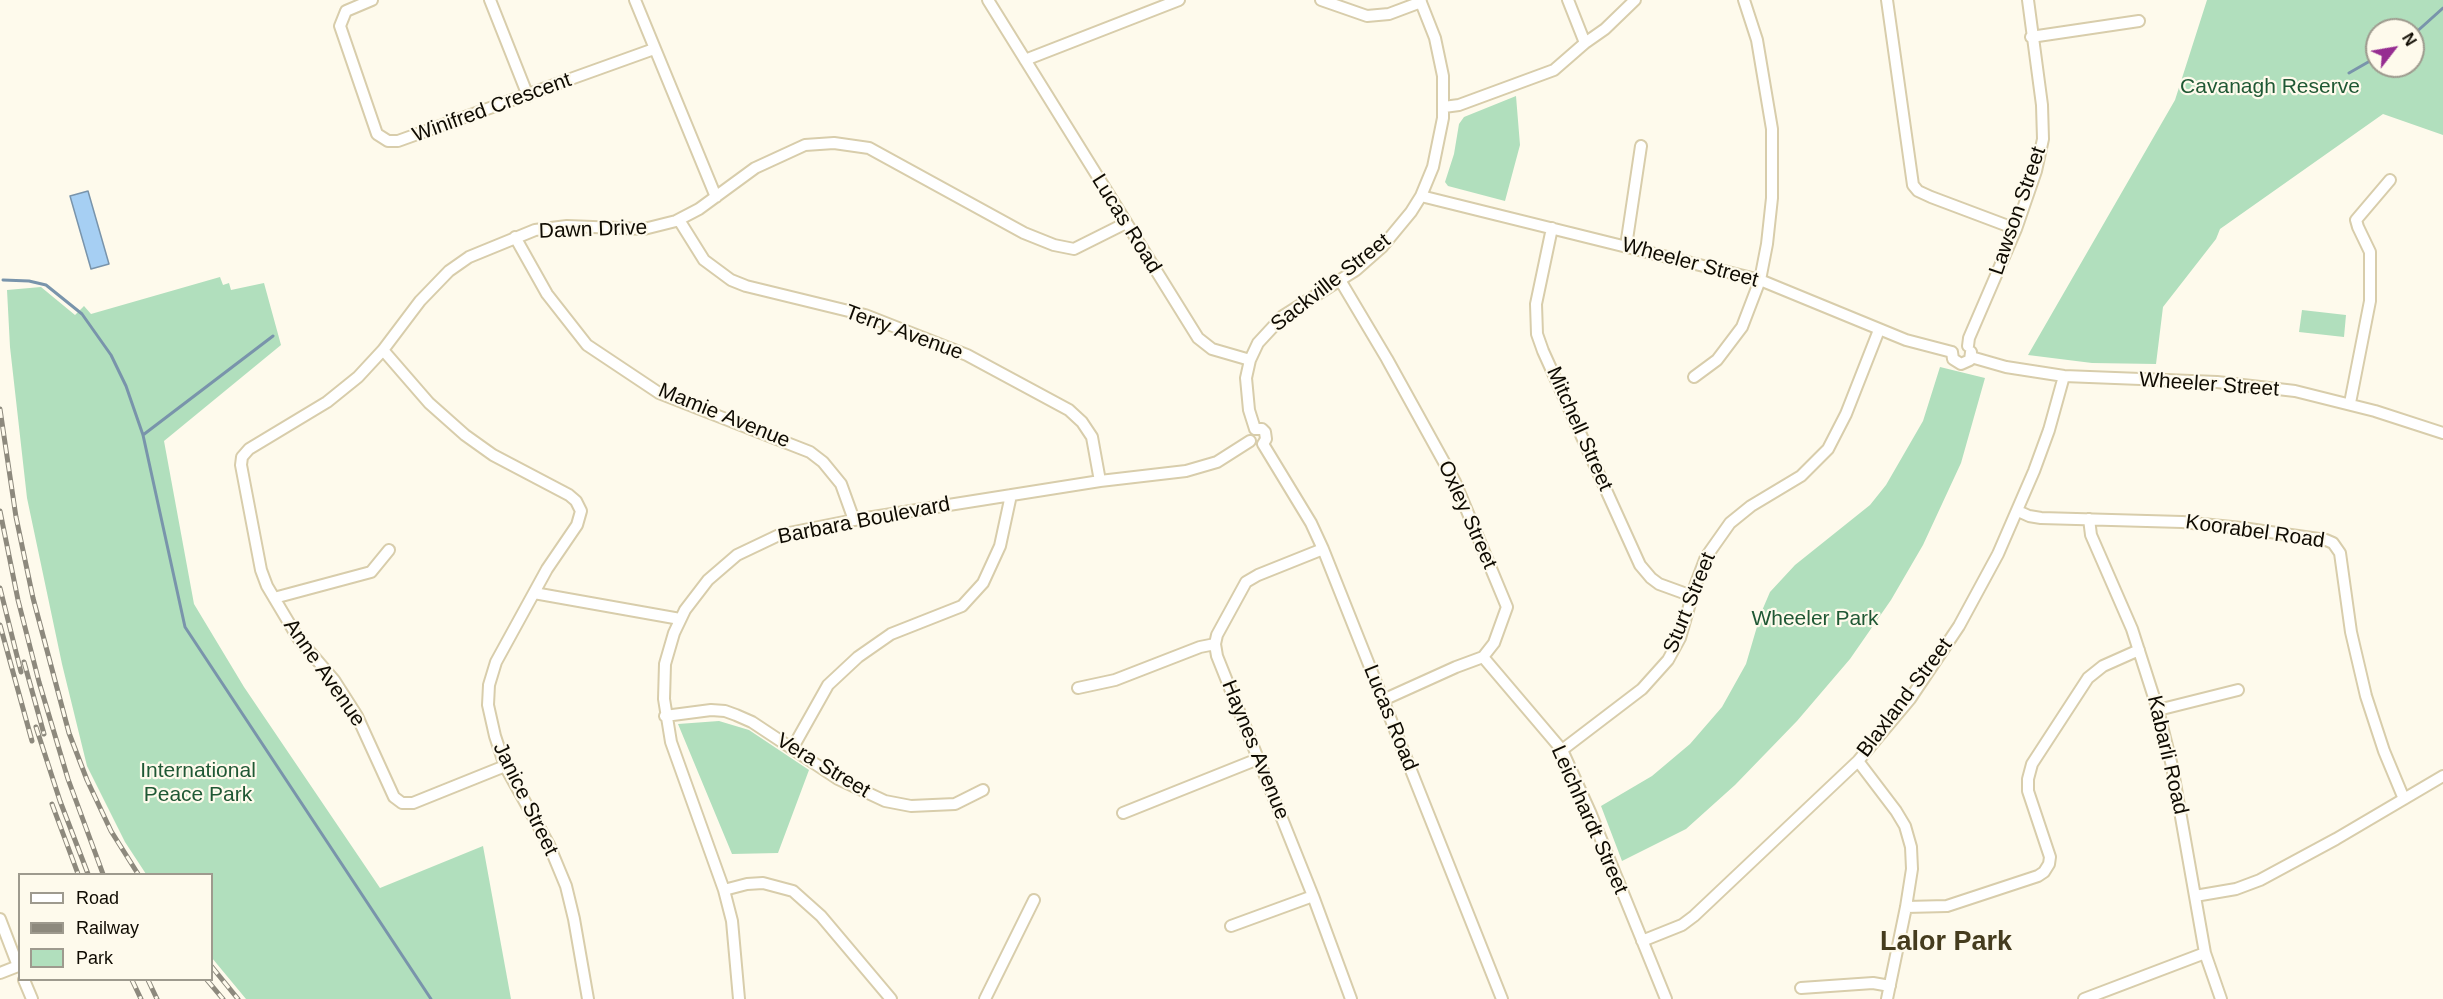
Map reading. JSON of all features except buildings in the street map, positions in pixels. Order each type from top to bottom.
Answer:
[{"type":"street","name":"Winifred Crescent","points":[[372,0],[346,11],[340,26],[377,135],[388,141],[398,141],[654,49]]},
{"type":"street","points":[[490,0],[528,96]]},
{"type":"street","points":[[634,0],[716,198]]},
{"type":"street","name":"Lucas Road","points":[[988,0],[1198,338],[1212,349],[1250,360]]},
{"type":"street","points":[[1024,60],[1179,0]]},
{"type":"street","points":[[1321,0],[1367,16],[1389,14],[1420,1]]},
{"type":"street","points":[[1568,0],[1585,43]]},
{"type":"street","points":[[1444,107],[1459,105],[1554,70],[1605,29],[1635,0]]},
{"type":"street","points":[[1694,377],[1717,360],[1734,339],[1746,318],[1760,280],[1772,198],[1772,129],[1757,40],[1744,0]]},
{"type":"street","points":[[1887,0],[1913,185],[1918,191],[1931,197],[2016,229]]},
{"type":"street","name":"Lawson Street","points":[[1970,352],[1969,338],[2016,229],[2036,171],[2043,139],[2042,105],[2031,38],[2028,0]]},
{"type":"street","name":"Sackville Street","points":[[1250,360],[1258,343],[1283,316],[1340,280],[1368,260],[1391,239],[1421,196],[1437,152],[1444,107],[1441,66],[1435,38],[1420,1]]},
{"type":"street","points":[[2031,38],[2139,21]]},
{"type":"street","name":"Dawn Drive","points":[[241,465],[242,457],[249,449],[327,402],[358,377],[383,350],[420,300],[449,271],[469,257],[535,230],[558,227],[644,229],[679,220],[716,198],[755,168],[805,146],[834,143],[869,148],[1024,233],[1054,245],[1074,249],[1126,223]]},
{"type":"street","points":[[1626,246],[1641,146]]},
{"type":"street","points":[[2350,404],[2370,301],[2370,252],[2356,225],[2356,220],[2390,180]]},
{"type":"street","name":"Wheeler Street","points":[[1421,196],[1760,280],[1879,330],[1931,348],[1952,352]]},
{"type":"street","name":"Terry Avenue","points":[[679,220],[704,260],[731,280],[875,319],[967,355],[1069,410],[1082,422],[1092,437],[1100,481]]},
{"type":"street","name":"Mitchell Street","points":[[1552,228],[1535,318],[1544,351],[1640,565],[1659,584],[1692,596]]},
{"type":"street","name":"Mamie Avenue","points":[[515,237],[547,294],[588,345],[659,393],[810,452],[828,467],[841,484],[854,520]]},
{"type":"street","name":"Oxley Street","points":[[1340,280],[1387,359],[1455,483],[1508,607],[1494,643],[1483,657]]},
{"type":"street","name":"Sturt Street","points":[[1562,750],[1636,694],[1663,666],[1680,638],[1706,557],[1730,524],[1758,502],[1801,476],[1818,461],[1832,443],[1861,378],[1879,330]]},
{"type":"street","points":[[1958,345],[1970,352],[1967,362],[1958,363],[1953,359],[1952,352],[1958,345]]},
{"type":"street","name":"Janice Street","points":[[383,350],[429,403],[465,435],[494,455],[569,495],[576,501],[581,511],[577,525],[547,569],[508,637],[489,685],[488,705],[505,766],[549,845],[566,886],[588,999]]},
{"type":"street","name":"Wheeler Street","points":[[1970,352],[2006,367],[2064,376],[2217,381],[2295,392],[2350,404],[2443,433]]},
{"type":"street","points":[[1250,360],[1246,390],[1255,429]]},
{"type":"street","name":"Blaxland Street","points":[[1642,941],[1682,925],[1694,916],[1858,761],[1910,699],[1937,660],[1989,571],[2018,510],[2046,439],[2064,376]]},
{"type":"street","points":[[1255,429],[1265,432],[1266,439],[1263,444],[1255,445],[1251,441],[1250,434],[1255,429]]},
{"type":"street","name":"Barbara Boulevard","points":[[739,999],[732,921],[724,890],[671,742],[665,716],[663,688],[665,664],[680,619],[708,579],[750,547],[779,535],[854,520],[1196,468],[1224,459],[1251,441]]},
{"type":"street","name":"Lucas Road","points":[[1263,444],[1311,523],[1323,549],[1502,999]]},
{"type":"street","name":"Anne Avenue","points":[[241,465],[261,570],[274,598],[298,638],[346,698],[365,731],[390,791],[398,801],[413,803],[505,766]]},
{"type":"street","points":[[792,749],[828,685],[858,657],[891,634],[962,606],[983,583],[1000,546],[1011,495]]},
{"type":"street","name":"Koorabel Road","points":[[2018,510],[2029,516],[2041,518],[2182,522],[2242,528],[2326,540],[2333,543],[2340,553],[2351,632],[2366,696],[2384,751],[2404,799]]},
{"type":"street","name":"Kabarli Road","points":[[2089,519],[2091,535],[2139,650],[2158,710],[2172,766],[2205,954],[2221,999]]},
{"type":"street","points":[[1078,688],[1115,680],[1200,647],[1215,644],[1217,635],[1246,582],[1323,549]]},
{"type":"street","points":[[274,598],[371,572],[389,550]]},
{"type":"street","points":[[534,593],[680,619]]},
{"type":"street","name":"Haynes Avenue","points":[[1215,644],[1217,656],[1313,896],[1351,999]]},
{"type":"street","points":[[1906,908],[1947,906],[2044,872],[2050,857],[2028,791],[2032,764],[2092,674],[2103,666],[2139,650]]},
{"type":"street","points":[[1383,700],[1483,657]]},
{"type":"street","name":"Leichhardt Street","points":[[1483,657],[1562,750],[1592,817],[1666,999]]},
{"type":"street","points":[[2158,710],[2238,690]]},
{"type":"street","name":"Vera Street","points":[[665,716],[711,710],[725,711],[752,722],[838,779],[885,801],[911,806],[948,804],[972,797],[983,790]]},
{"type":"street","points":[[1123,813],[1258,759]]},
{"type":"street","points":[[1858,761],[1896,811],[1908,836],[1912,869],[1887,999]]},
{"type":"street","points":[[2195,896],[2236,889],[2260,880],[2336,839],[2443,776]]},
{"type":"street","points":[[724,890],[747,884],[763,883],[793,891],[821,916],[891,999]]},
{"type":"street","points":[[1232,926],[1313,896]]},
{"type":"street","points":[[985,999],[1034,900]]},
{"type":"street","points":[[0,919],[18,964]]},
{"type":"street","points":[[2084,999],[2205,954]]},
{"type":"street","points":[[0,973],[18,967]]},
{"type":"street","points":[[24,981],[32,999]]},
{"type":"street","points":[[1801,988],[1874,982],[1890,986]]},
{"type":"green space","name":"Cavanagh Reserve","points":[[2207,0],[2443,0],[2443,135],[2383,114],[2220,229],[2216,239],[2163,307],[2156,364],[2092,363],[2028,355],[2175,100]]},
{"type":"green space","points":[[1516,96],[1520,145],[1505,201],[1448,186],[1445,182],[1454,154],[1459,124],[1464,117]]},
{"type":"green space","name":"International Peace Park","points":[[220,277],[223,285],[229,283],[231,290],[264,283],[281,345],[164,441],[194,604],[244,687],[380,888],[483,846],[511,999],[246,999],[213,959],[213,873],[145,873],[125,842],[87,766],[62,664],[27,498],[10,347],[7,290],[41,287],[75,315],[84,306],[91,314]]},
{"type":"green space","points":[[2302,310],[2346,315],[2344,337],[2299,332]]},
{"type":"green space","name":"Wheeler Park","points":[[1940,367],[1985,378],[1961,463],[1923,545],[1891,600],[1850,659],[1797,721],[1735,785],[1686,829],[1622,861],[1601,806],[1652,776],[1690,744],[1722,707],[1746,664],[1761,613],[1770,592],[1795,565],[1870,505],[1886,485],[1923,421]]},
{"type":"green space","points":[[719,721],[749,730],[809,770],[778,853],[732,854],[678,724]]},
{"type":"water","points":[[88,191],[109,264],[91,269],[70,196]]},
{"type":"waterway","points":[[2425,24],[2443,8]]},
{"type":"waterway","points":[[2349,73],[2365,64]]},
{"type":"waterway","points":[[3,280],[29,281],[46,285],[82,314],[111,355],[126,386],[143,435],[185,627],[431,999]]},
{"type":"waterway","points":[[143,435],[273,336]]},
{"type":"railway","points":[[0,409],[16,517],[33,598],[69,733],[87,780],[111,831],[137,873]]},
{"type":"railway","points":[[0,511],[18,600],[39,682],[68,779],[103,873]]},
{"type":"railway","points":[[0,588],[21,672]]},
{"type":"railway","points":[[0,625],[32,741]]},
{"type":"railway","points":[[24,662],[44,734]]},
{"type":"railway","points":[[36,727],[60,801],[88,873]]},
{"type":"railway","points":[[52,804],[78,873]]},
{"type":"railway","points":[[213,968],[238,999]]},
{"type":"railway","points":[[132,981],[141,999]]},
{"type":"railway","points":[[148,981],[157,999]]},
{"type":"railway","points":[[208,981],[223,999]]},
{"type":"district","name":"Lalor Park","points":[[1946,943]]}]
